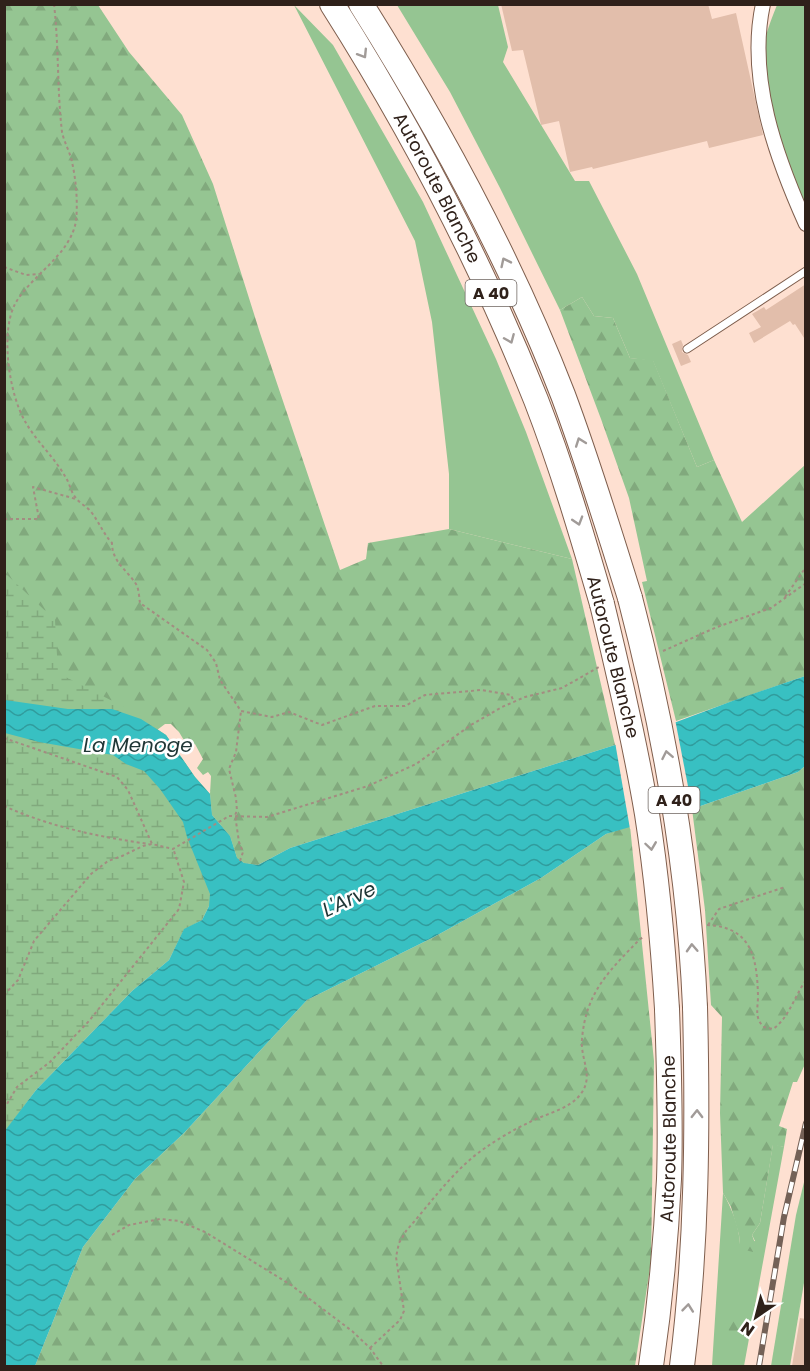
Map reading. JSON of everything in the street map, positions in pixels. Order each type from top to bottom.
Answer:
[{"type":"highway","name":"Autoroute Blanche","points":[[332,4],[368,61],[457,222],[488,286],[536,401],[557,457],[602,604],[632,732],[647,816],[663,946],[670,1100],[669,1177],[662,1286],[651,1366]]},
{"type":"highway","name":"Autoroute Blanche","points":[[361,4],[442,140],[511,273],[562,393],[583,450],[630,598],[650,673],[674,798],[692,942],[695,1007],[698,1098],[696,1180],[690,1291],[681,1366]]},
{"type":"street","points":[[763,4],[758,35],[767,112],[779,158],[806,224]]},
{"type":"lane","points":[[687,349],[806,271]]},
{"type":"path","points":[[54,4],[63,134],[72,161],[76,193],[76,220],[72,235],[54,260],[39,274],[14,305],[9,317],[7,352],[16,404],[26,423],[66,477],[76,499]]},
{"type":"path","points":[[4,267],[26,275],[39,274]]},
{"type":"path","points":[[4,519],[39,519],[33,487],[76,499],[92,512],[102,532],[112,543],[117,562],[137,586],[140,603],[207,650],[216,663],[220,680],[241,711],[236,752],[229,769],[236,798],[237,811],[234,816],[243,852],[240,861]]},
{"type":"path","points":[[784,598],[806,567]]},
{"type":"path","points":[[655,652],[666,650],[717,627],[771,608],[806,583]]},
{"type":"path","points":[[4,806],[28,817],[98,836],[173,849],[234,816],[267,817],[368,786],[416,764],[471,725],[514,702],[562,688],[600,667]]},
{"type":"path","points":[[241,711],[272,717],[289,712],[322,724],[375,706],[405,706],[425,695],[481,690],[511,695],[514,702]]},
{"type":"path","points":[[4,738],[117,777],[128,790],[152,844]]},
{"type":"path","points":[[4,995],[18,980],[34,941],[91,874],[108,861],[152,844]]},
{"type":"path","points":[[4,1109],[17,1087],[50,1062],[89,1021],[178,909],[184,882],[173,849]]},
{"type":"path","points":[[785,887],[719,909],[710,925],[734,931],[742,936],[751,950],[757,986],[757,1018],[764,1027],[772,1029],[778,1025],[786,1016],[806,980]]},
{"type":"path","points":[[370,1348],[399,1320],[404,1311],[396,1257],[399,1243],[406,1231],[468,1161],[484,1148],[528,1122],[568,1106],[585,1089],[588,1081],[582,1041],[586,1014],[597,987],[609,970],[640,939]]},
{"type":"path","points":[[112,1235],[129,1225],[160,1219],[179,1221],[205,1232],[291,1285],[352,1331],[370,1348],[382,1366]]},
{"type":"green space","points":[[5,5],[98,5],[129,52],[182,115],[213,184],[260,333],[340,570],[366,559],[368,543],[449,529],[572,559],[615,745],[290,848],[258,865],[244,863],[237,858],[230,836],[212,815],[211,776],[208,772],[203,775],[197,768],[203,759],[195,744],[188,747],[171,724],[165,724],[157,730],[141,719],[5,662]]},
{"type":"green space","points":[[294,5],[333,45],[423,202],[496,359],[526,432],[572,559],[449,529],[449,474],[432,322],[415,241]]},
{"type":"green space","points":[[397,5],[498,5],[508,47],[503,62],[575,181],[589,181],[637,274],[714,460],[697,467],[653,361],[630,358],[613,318],[594,316],[582,297],[560,310],[450,92]]},
{"type":"green space","points":[[777,5],[805,5],[805,207],[777,130],[767,91],[764,45]]},
{"type":"green space","points":[[582,297],[594,316],[613,318],[630,358],[653,360],[697,467],[714,460],[742,522],[805,465],[805,676],[676,721],[642,582],[647,581],[629,498],[560,310]]},
{"type":"green space","points":[[5,573],[55,620],[58,673],[126,708],[166,735],[195,777],[210,794],[212,815],[230,836],[237,858],[244,863],[258,865],[209,906],[202,920],[184,930],[169,960],[132,991],[36,1090],[5,1132]]},
{"type":"green space","points":[[805,766],[805,1064],[797,1082],[793,1082],[779,1126],[787,1129],[784,1147],[773,1145],[760,1223],[752,1235],[756,1246],[753,1252],[745,1250],[740,1244],[731,1207],[723,1193],[720,1113],[722,1017],[711,1005],[705,910],[692,809],[798,772]]},
{"type":"green space","points":[[630,826],[654,1061],[651,1261],[635,1366],[35,1366],[83,1247],[135,1179],[184,1133],[307,1000],[434,937],[541,878],[606,834]]},
{"type":"green space","points":[[773,1144],[784,1147],[744,1366],[712,1366],[723,1193],[734,1218],[740,1244],[755,1241],[752,1235],[760,1223]]},
{"type":"green space","points":[[805,1178],[805,1277],[790,1366],[771,1366],[796,1215]]},
{"type":"green space","points":[[738,1307],[742,1312],[743,1330],[734,1338],[728,1329],[727,1316]]},
{"type":"water","points":[[805,676],[805,766],[798,772],[692,809],[606,834],[541,878],[434,937],[307,1000],[184,1133],[135,1179],[83,1247],[35,1366],[5,1366],[4,1132],[36,1090],[132,991],[169,960],[184,929],[202,920],[209,906],[210,894],[183,822],[144,771],[126,764],[113,755],[39,742],[5,733],[5,700],[68,709],[112,709],[141,719],[166,735],[195,777],[210,794],[212,815],[230,836],[237,858],[244,863],[258,865],[290,848],[615,745]]},
{"type":"pier","points":[[675,719],[693,812],[630,829],[615,742]]},
{"type":"building","points":[[501,4],[708,4],[712,19],[736,13],[763,135],[709,148],[707,141],[593,169],[592,167],[570,172],[559,121],[541,125],[523,50],[512,51]]},
{"type":"building","points":[[806,284],[806,341],[795,324],[793,325],[790,321],[754,343],[749,333],[761,327],[752,314],[764,307],[766,310]]},
{"type":"building","points":[[681,340],[682,352],[688,355],[691,362],[681,366],[672,344]]},
{"type":"building","points":[[800,1318],[806,1319],[806,1366],[792,1366]]},
{"type":"railway","points":[[759,1366],[784,1217],[806,1123]]},
{"type":"water label","name":"La Menoge","points":[[138,745]]},
{"type":"water label","name":"L'Arve","points":[[349,899]]}]
